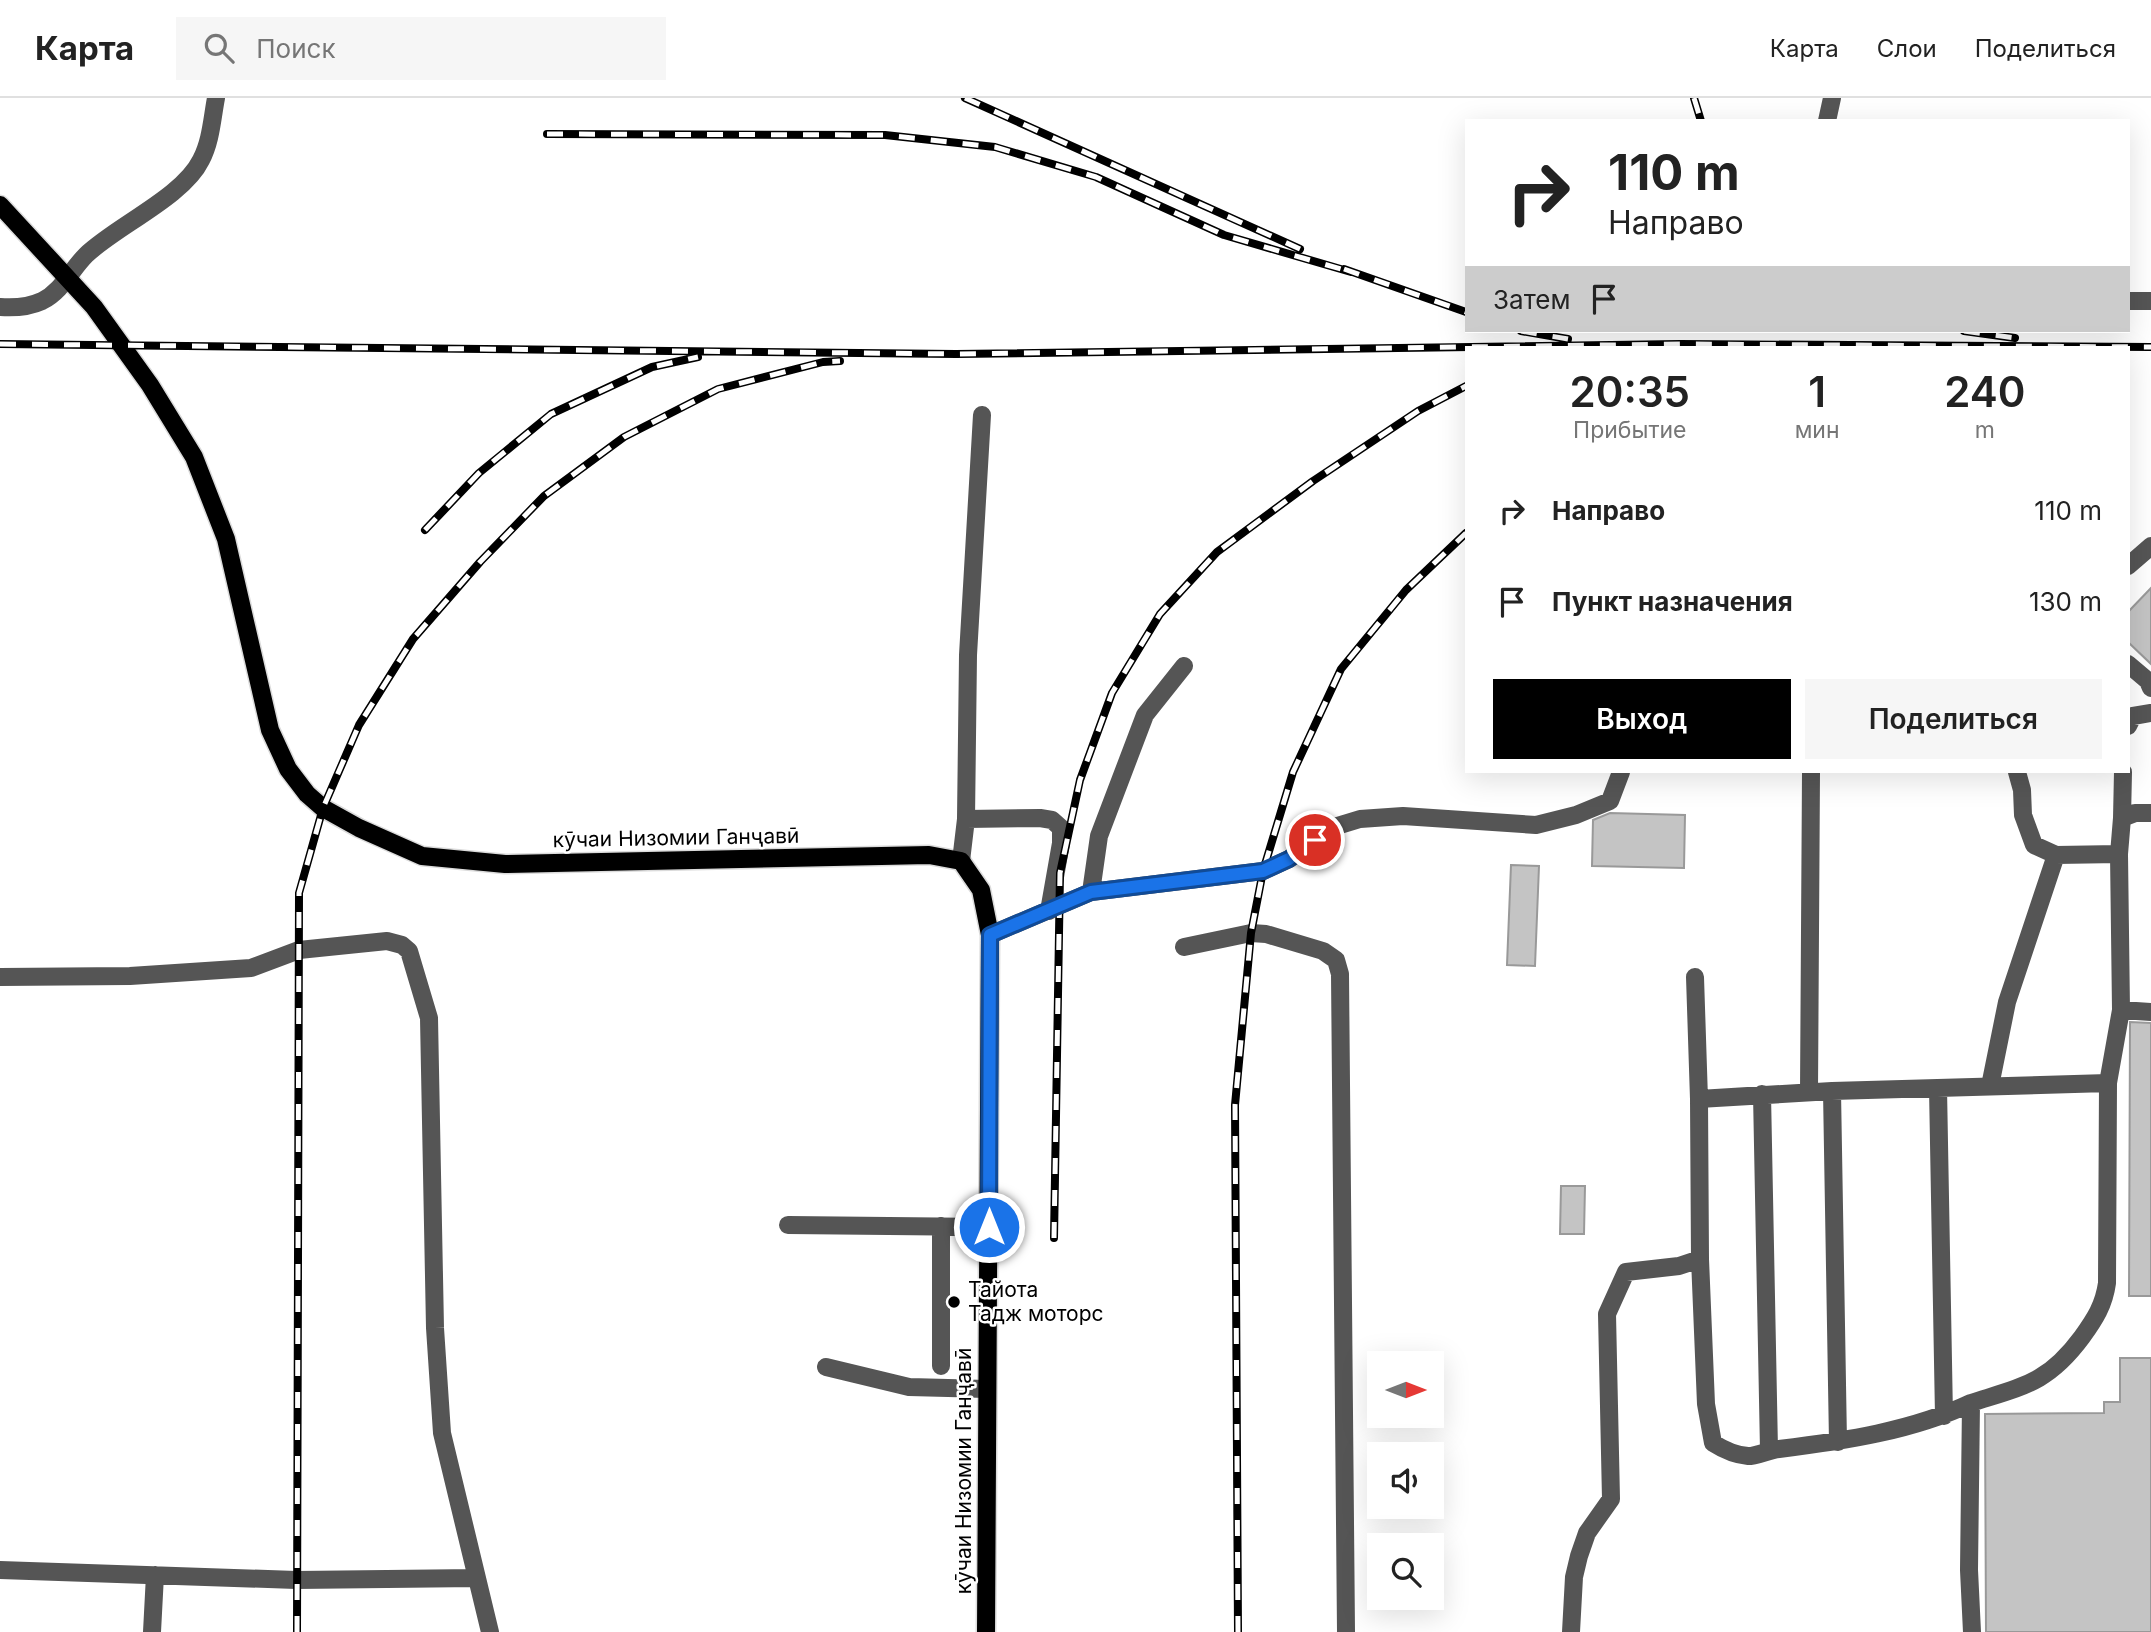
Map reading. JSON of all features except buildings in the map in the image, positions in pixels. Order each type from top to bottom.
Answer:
[{"type":"main road","name":"кӯчаи Низомии Ганҷавӣ","points":[[0,205],[94,307],[150,385],[194,457],[226,539],[270,730],[288,769],[307,794],[323,808],[359,828],[422,856],[505,864],[929,855],[961,861],[981,890],[990,935],[986,1632]]},
{"type":"street","points":[[0,307],[15,308],[43,300],[67,280],[86,255],[182,184],[200,162],[209,140],[216,98]]},
{"type":"street","points":[[1827,119],[1832,98]]},
{"type":"street","points":[[2130,301],[2151,301]]},
{"type":"street","points":[[961,861],[966,819],[968,655],[982,415]]},
{"type":"street","points":[[2130,564],[2151,546]]},
{"type":"street","points":[[1091,892],[1099,836],[1145,715],[1184,666]]},
{"type":"street","points":[[2130,666],[2148,681],[2151,688]]},
{"type":"street","points":[[2130,722],[2133,716],[2151,713]]},
{"type":"street","points":[[990,935],[1091,892],[1263,871],[1289,859],[1337,826],[1360,819],[1403,816],[1536,825],[1576,815],[1610,801],[1620,773]]},
{"type":"street","points":[[1809,1092],[1811,773]]},
{"type":"street","points":[[2017,773],[2022,790],[2023,816],[2034,845],[2056,855],[2119,854]]},
{"type":"street","points":[[1695,977],[1700,1259],[1706,1404],[1713,1443],[1728,1452],[1751,1456],[1769,1450],[1838,1442],[1944,1416],[2041,1378],[2063,1362],[2097,1317],[2104,1301],[2107,1283],[2108,1083],[2121,1010],[2119,854],[2123,773]]},
{"type":"street","points":[[2122,818],[2135,813],[2151,813]]},
{"type":"street","points":[[966,819],[1041,818],[1052,820],[1061,828],[1061,843],[1049,911]]},
{"type":"street","points":[[1990,1086],[2007,1002],[2056,855]]},
{"type":"street","points":[[1184,947],[1251,933],[1266,934],[1323,951],[1336,960],[1340,974],[1346,1632]]},
{"type":"street","points":[[0,977],[130,976],[251,968],[299,950],[387,941],[402,945],[409,951],[429,1018],[435,1328],[442,1433],[490,1632]]},
{"type":"street","points":[[2121,1010],[2151,1012]]},
{"type":"street","points":[[1699,1099],[1832,1091],[2108,1083]]},
{"type":"street","points":[[1938,1088],[1944,1416]]},
{"type":"street","points":[[1832,1091],[1838,1442]]},
{"type":"street","points":[[1762,1094],[1769,1450]]},
{"type":"street","points":[[788,1225],[989,1227]]},
{"type":"street","points":[[940,1366],[941,1226]]},
{"type":"street","points":[[1571,1632],[1578,1556],[1587,1533],[1611,1499],[1607,1314],[1626,1272],[1679,1266],[1700,1259]]},
{"type":"street","points":[[826,1367],[909,1387],[988,1389]]},
{"type":"street","points":[[1972,1403],[1969,1570],[1972,1632]]},
{"type":"street","points":[[0,1570],[296,1580],[477,1578]]},
{"type":"street","points":[[152,1632],[155,1575]]},
{"type":"railway","points":[[965,98],[1300,249]]},
{"type":"railway","points":[[1694,98],[1700,119]]},
{"type":"railway","points":[[547,134],[885,135],[995,147],[1096,177],[1224,235],[1351,272]]},
{"type":"railway","points":[[1344,269],[1465,312]]},
{"type":"railway","points":[[1533,333],[1568,339]]},
{"type":"railway","points":[[1979,333],[2015,338]]},
{"type":"railway","points":[[0,344],[956,354],[1465,347]]},
{"type":"railway","points":[[1535,346],[1994,346]]},
{"type":"railway","points":[[2130,347],[2151,347]]},
{"type":"railway","points":[[425,530],[479,473],[551,414],[652,367],[698,357]]},
{"type":"railway","points":[[297,1632],[299,893],[323,808],[359,725],[413,639],[480,562],[544,496],[624,437],[718,389],[823,362],[840,361]]},
{"type":"railway","points":[[1054,1238],[1060,873],[1080,780],[1112,693],[1160,614],[1217,552],[1313,481],[1418,411],[1465,387]]},
{"type":"railway","points":[[1238,1632],[1235,1105],[1251,933],[1263,871],[1293,772],[1341,669],[1406,590],[1465,534]]},
{"type":"place","name":"Тайота Тадж моторс","points":[[954,1302]]},
{"type":"route","points":[[989,1227],[990,935],[1091,892],[1263,871],[1289,859],[1315,840]]}]
